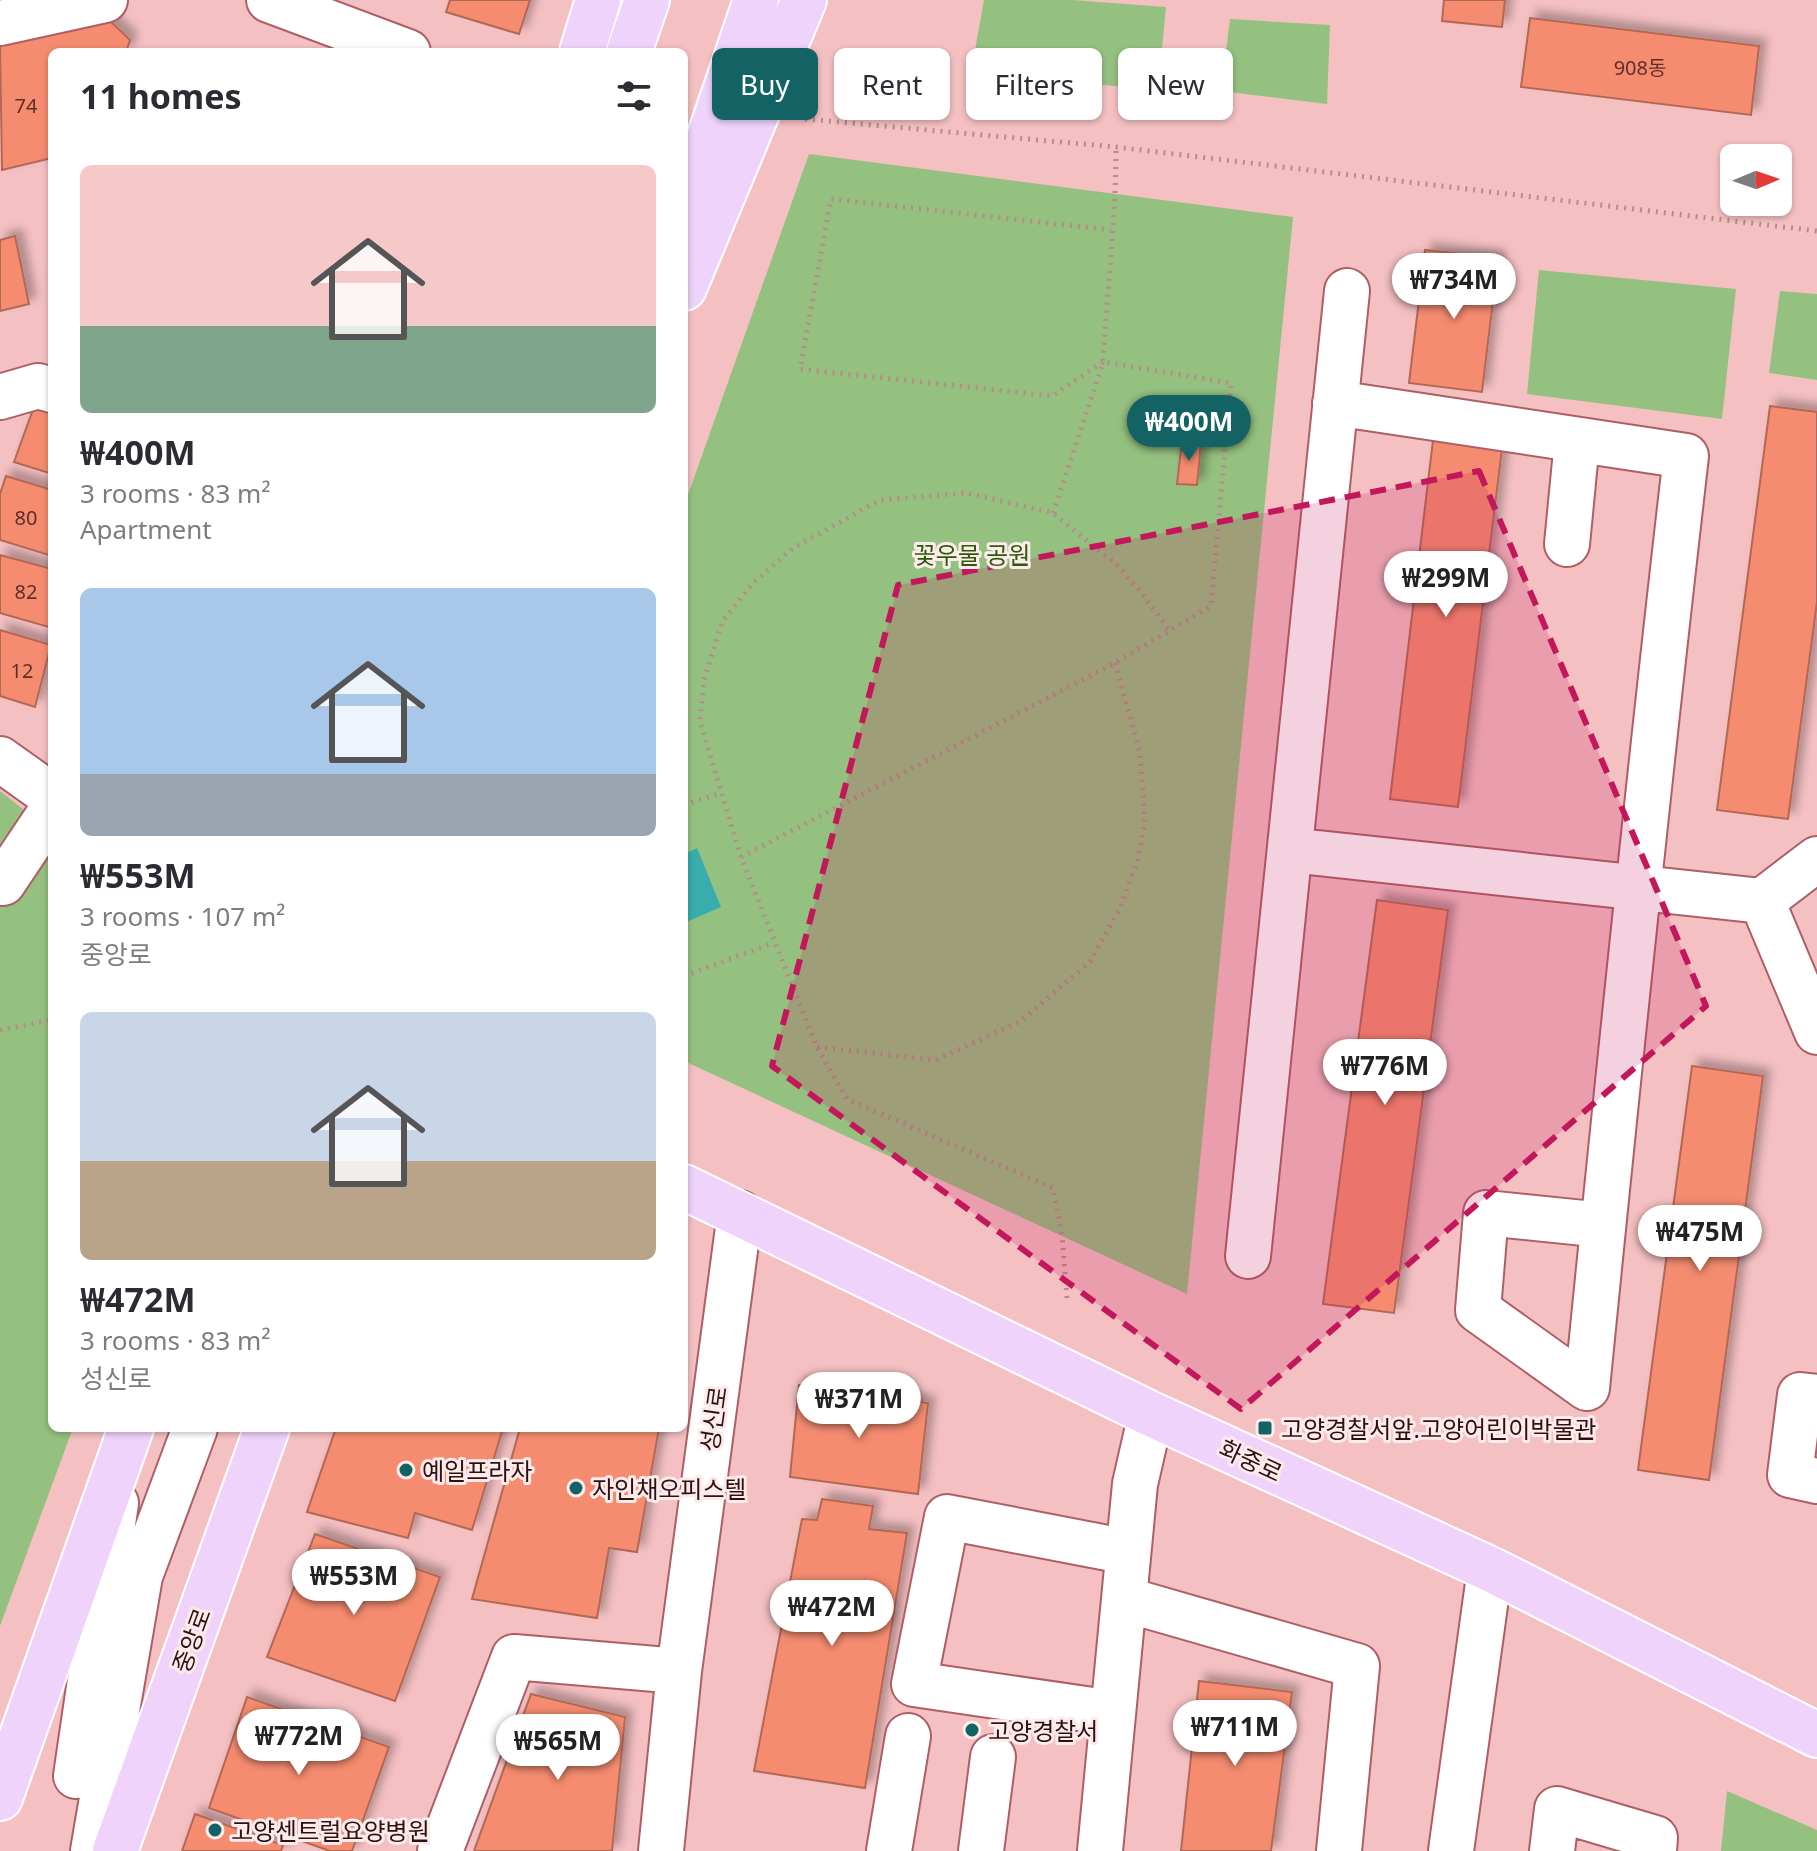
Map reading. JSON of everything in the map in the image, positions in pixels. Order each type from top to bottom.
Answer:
[{"type":"main road","points":[[583,48],[598,0]]},
{"type":"main road","points":[[630,48],[647,0]]},
{"type":"main road","points":[[688,200],[756,0]]},
{"type":"main road","points":[[688,278],[804,0]]},
{"type":"main road","name":"화중로","points":[[688,1189],[1151,1414],[1490,1569],[1817,1735]]},
{"type":"main road","name":"중앙로","points":[[115,1851],[266,1432]]},
{"type":"main road","points":[[0,1798],[127,1437]]},
{"type":"street","points":[[0,23],[105,0]]},
{"type":"street","points":[[269,0],[327,25],[396,48]]},
{"type":"street","points":[[1248,1256],[1347,291]]},
{"type":"street","points":[[0,397],[38,386],[48,389]]},
{"type":"street","points":[[1335,403],[1686,456],[1636,888],[1603,1225]]},
{"type":"street","points":[[1567,544],[1577,441]]},
{"type":"street","points":[[0,759],[48,793]]},
{"type":"street","points":[[0,881],[3,883],[48,816]]},
{"type":"street","points":[[1290,850],[1762,901],[1817,859]]},
{"type":"street","points":[[1762,901],[1817,1032]]},
{"type":"street","name":"성신로","points":[[661,1851],[679,1671],[740,1213]]},
{"type":"street","points":[[1817,1397],[1800,1395],[1790,1475],[1817,1481]]},
{"type":"street","points":[[1100,1851],[1135,1484],[1151,1414]]},
{"type":"street","points":[[93,1851],[140,1576],[194,1432]]},
{"type":"street","points":[[65,1851],[127,1437]]},
{"type":"street","points":[[1113,1713],[914,1684],[947,1517],[1128,1552]]},
{"type":"street","points":[[1451,1851],[1490,1569]]},
{"type":"street","points":[[1124,1599],[1357,1666],[1339,1851]]},
{"type":"street","points":[[440,1851],[514,1657],[679,1671]]},
{"type":"street","points":[[889,1851],[908,1736]]},
{"type":"street","points":[[981,1851],[993,1757]]},
{"type":"street","points":[[1552,1851],[1557,1809],[1655,1838],[1654,1851]]},
{"type":"path","points":[[816,120],[1116,147],[1817,231]]},
{"type":"path","points":[[1053,513],[1103,362],[1116,193],[1116,147]]},
{"type":"path","points":[[741,857],[1115,663],[1211,606],[1231,383],[1103,362],[1052,396],[800,369],[831,199],[1111,230]]},
{"type":"path","points":[[1067,1298],[1062,1236],[1053,1188],[847,1099],[817,1047],[741,857],[700,722],[704,680],[722,622],[752,584],[793,548],[880,500],[967,493],[1053,513],[1117,565],[1170,631]]},
{"type":"path","points":[[817,1047],[936,1060],[1021,1021],[1090,962],[1120,908],[1138,859],[1145,820],[1140,752],[1115,663]]},
{"type":"path","points":[[688,804],[721,793]]},
{"type":"path","points":[[688,975],[774,943]]},
{"type":"path","points":[[0,1030],[48,1021]]},
{"type":"highlighted area","points":[[1479,471],[1706,1006],[1241,1409],[772,1066],[898,585]]},
{"type":"green space","points":[[984,0],[1072,0],[1166,7],[1162,48],[1118,48],[1118,86],[1102,85],[1102,48],[975,48]]},
{"type":"green space","points":[[1230,19],[1330,25],[1327,104],[1233,92],[1233,48],[1226,48]]},
{"type":"green space","name":"꽃우물 공원","points":[[809,154],[1293,217],[1187,1294],[688,1063],[688,495]]},
{"type":"green space","points":[[1539,270],[1736,289],[1722,419],[1527,394]]},
{"type":"green space","points":[[1780,291],[1817,294],[1817,380],[1769,373]]},
{"type":"green space","points":[[0,791],[48,829],[48,1432],[72,1432],[0,1626]]},
{"type":"green space","points":[[1727,1791],[1817,1830],[1817,1851],[1721,1851]]},
{"type":"water","points":[[697,848],[721,907],[688,921],[688,852]]},
{"type":"building","points":[[450,0],[530,0],[519,34],[446,12]]},
{"type":"building","points":[[1444,0],[1505,0],[1502,27],[1442,21]]},
{"type":"building","points":[[107,18],[130,40],[127,48],[48,48],[48,159],[2,170],[0,44]]},
{"type":"building","points":[[1530,18],[1759,46],[1751,115],[1521,87]]},
{"type":"building","points":[[15,236],[29,304],[0,311],[0,240]]},
{"type":"building","points":[[1425,250],[1498,258],[1482,392],[1409,383]]},
{"type":"building","points":[[35,404],[48,408],[48,473],[14,462]]},
{"type":"building","points":[[1770,406],[1817,412],[1817,602],[1788,819],[1717,810]]},
{"type":"building","points":[[1434,432],[1503,440],[1458,807],[1390,799]]},
{"type":"building","points":[[1182,441],[1201,442],[1197,485],[1177,484]]},
{"type":"building","points":[[6,476],[48,489],[48,555],[0,540],[0,494]]},
{"type":"building","points":[[0,555],[48,568],[48,627],[0,613]]},
{"type":"building","points":[[0,630],[48,644],[48,657],[35,707],[0,696]]},
{"type":"building","points":[[1377,900],[1448,910],[1394,1313],[1323,1304]]},
{"type":"building","points":[[1692,1066],[1763,1076],[1709,1480],[1638,1470]]},
{"type":"building","points":[[799,1385],[928,1403],[918,1494],[790,1477]]},
{"type":"building","name":"예일프라자","points":[[335,1432],[502,1432],[472,1530],[415,1513],[408,1538],[307,1512]]},
{"type":"building","name":"자인채오피스텔","points":[[519,1432],[658,1432],[637,1552],[609,1548],[597,1618],[472,1599]]},
{"type":"building","points":[[822,1499],[873,1506],[869,1529],[907,1533],[865,1788],[754,1771],[802,1519],[817,1520]]},
{"type":"building","points":[[315,1534],[440,1577],[395,1701],[267,1657]]},
{"type":"building","points":[[1199,1681],[1292,1692],[1271,1851],[1181,1851]]},
{"type":"building","points":[[531,1694],[625,1717],[612,1851],[474,1851]]},
{"type":"building","points":[[247,1697],[389,1747],[352,1851],[330,1851],[209,1808]]},
{"type":"building","name":"고양센트럴요양병원","points":[[195,1814],[283,1845],[281,1851],[182,1851]]},
{"type":"place","name":"고양경찰서앞.고양어린이박물관","points":[[1265,1428]]},
{"type":"place","name":"예일프라자","points":[[406,1470]]},
{"type":"place","name":"자인채오피스텔","points":[[576,1488]]},
{"type":"place","name":"고양경찰서","points":[[972,1730]]},
{"type":"place","name":"고양센트럴요양병원","points":[[215,1830]]}]
